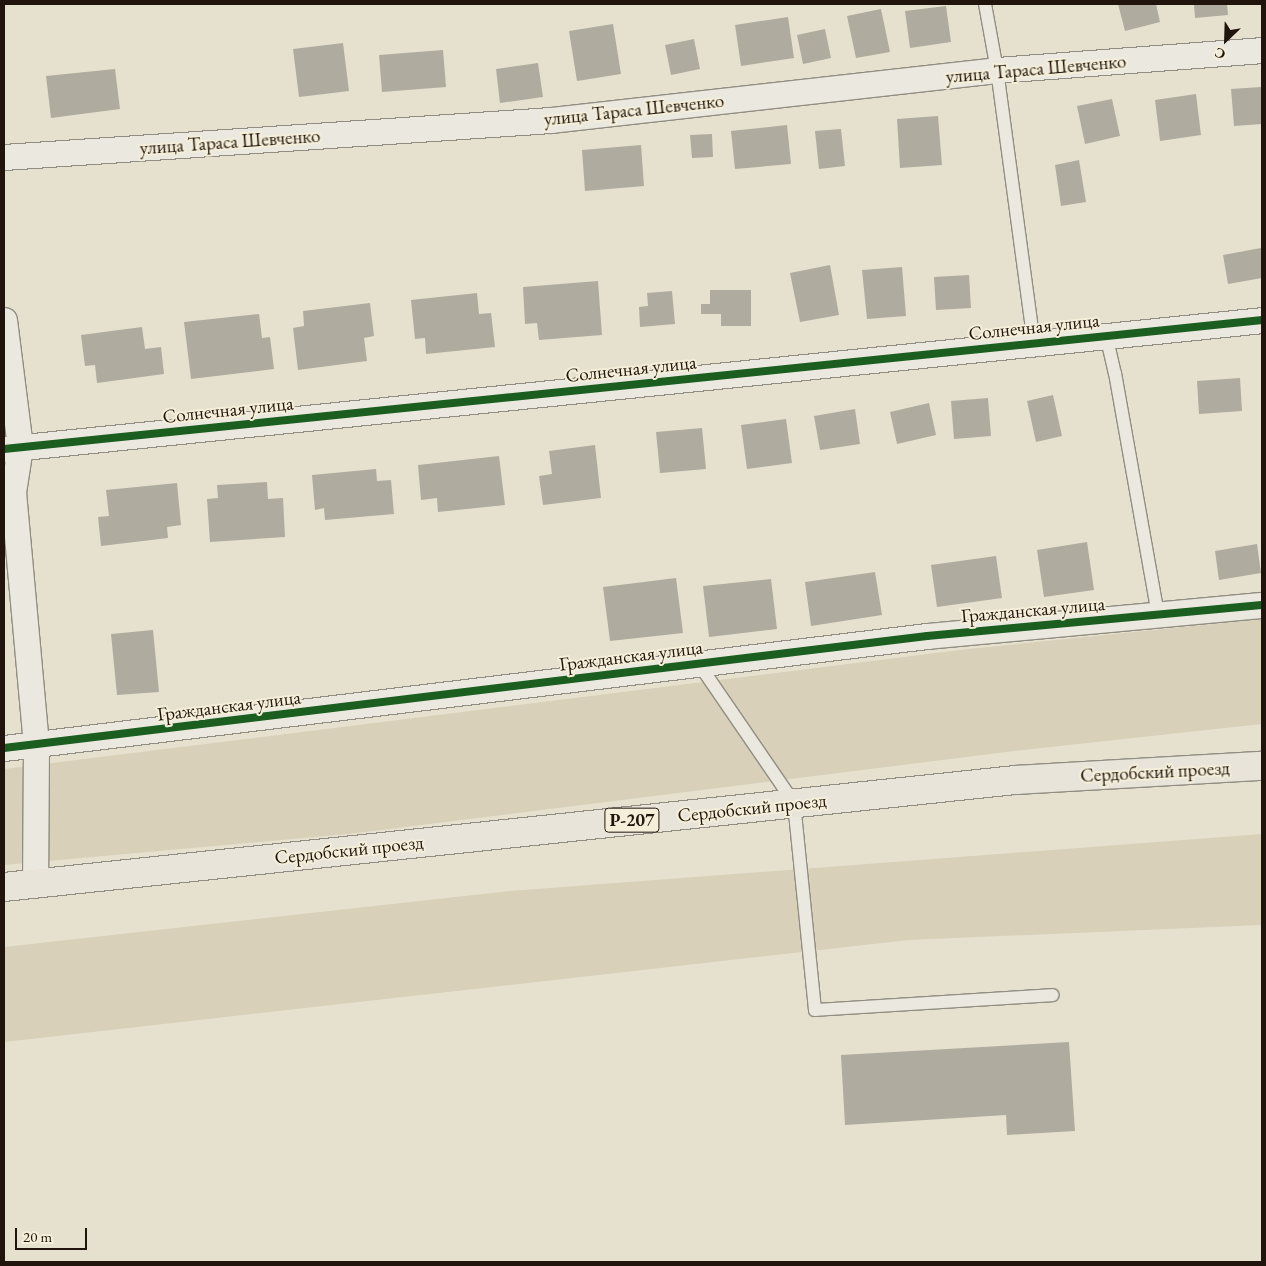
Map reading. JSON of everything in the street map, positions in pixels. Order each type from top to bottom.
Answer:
[{"type":"main road","name":"Сердобский проезд","points":[[4,887],[1016,780],[1262,766]]},
{"type":"street","name":"улица Тараса Шевченко","points":[[4,157],[551,120],[997,70],[1262,50]]},
{"type":"street","points":[[4,320],[13,492],[36,746],[35,883]]},
{"type":"street","name":"Солнечная улица","points":[[12,448],[1262,320]]},
{"type":"street","name":"Гражданская улица","points":[[4,748],[36,746],[927,636],[1262,604]]},
{"type":"lane","points":[[986,4],[997,70],[1034,344]]},
{"type":"lane","points":[[1106,335],[1115,373],[1158,614]]},
{"type":"lane","points":[[699,664],[794,804],[815,1010],[1053,995]]},
{"type":"shaded area","points":[[1262,619],[1262,724],[1023,750],[349,834],[4,865],[4,769],[968,649]]},
{"type":"shaded area","points":[[1262,834],[1262,925],[909,940],[4,1042],[4,947],[510,891]]},
{"type":"building","points":[[1118,4],[1156,4],[1160,22],[1125,31]]},
{"type":"building","points":[[1194,4],[1227,4],[1228,15],[1195,18]]},
{"type":"building","points":[[946,6],[951,42],[910,48],[905,11]]},
{"type":"building","points":[[881,9],[890,52],[856,58],[847,16]]},
{"type":"building","points":[[788,17],[794,58],[741,66],[735,25]]},
{"type":"building","points":[[613,24],[621,74],[577,81],[569,31]]},
{"type":"building","points":[[825,29],[831,58],[803,64],[797,35]]},
{"type":"building","points":[[694,39],[700,69],[671,75],[665,45]]},
{"type":"building","points":[[343,43],[349,91],[299,97],[293,49]]},
{"type":"building","points":[[443,50],[446,87],[382,92],[379,55]]},
{"type":"building","points":[[538,63],[543,97],[500,103],[496,69]]},
{"type":"building","points":[[115,69],[120,109],[51,118],[46,76]]},
{"type":"building","points":[[1261,87],[1262,124],[1234,126],[1231,89]]},
{"type":"building","points":[[1196,94],[1201,135],[1160,141],[1155,100]]},
{"type":"building","points":[[1112,99],[1120,136],[1085,144],[1077,106]]},
{"type":"building","points":[[938,116],[942,165],[900,168],[897,119]]},
{"type":"building","points":[[787,125],[791,164],[735,169],[731,131]]},
{"type":"building","points":[[841,129],[845,166],[819,169],[815,131]]},
{"type":"building","points":[[712,134],[713,157],[692,158],[690,135]]},
{"type":"building","points":[[641,145],[644,186],[585,191],[582,150]]},
{"type":"building","points":[[1079,160],[1086,202],[1061,206],[1055,165]]},
{"type":"building","points":[[1261,248],[1262,278],[1228,284],[1223,255]]},
{"type":"building","points":[[830,265],[839,315],[800,322],[790,273]]},
{"type":"building","points":[[902,267],[906,316],[867,319],[862,270]]},
{"type":"building","points":[[969,275],[971,308],[936,310],[934,277]]},
{"type":"building","points":[[598,281],[602,335],[539,340],[537,323],[525,324],[523,287]]},
{"type":"building","points":[[710,290],[751,290],[751,326],[721,326],[721,314],[701,314],[701,304],[710,304]]},
{"type":"building","points":[[672,291],[675,324],[640,327],[639,307],[648,306],[647,293]]},
{"type":"building","points":[[477,293],[479,314],[491,313],[495,347],[426,354],[425,338],[415,339],[411,300]]},
{"type":"building","points":[[370,303],[374,336],[364,338],[367,361],[298,370],[293,328],[304,326],[303,311]]},
{"type":"building","points":[[259,314],[262,338],[270,337],[274,369],[191,379],[184,322]]},
{"type":"building","points":[[142,327],[145,349],[161,347],[164,374],[97,383],[95,365],[85,366],[81,335]]},
{"type":"building","points":[[1240,378],[1242,411],[1199,414],[1197,381]]},
{"type":"building","points":[[1053,395],[1062,436],[1036,442],[1027,401]]},
{"type":"building","points":[[988,398],[991,436],[954,439],[951,401]]},
{"type":"building","points":[[929,403],[936,435],[897,444],[890,412]]},
{"type":"building","points":[[855,409],[860,444],[820,450],[814,416]]},
{"type":"building","points":[[786,419],[792,463],[747,469],[741,425]]},
{"type":"building","points":[[702,428],[706,469],[660,473],[656,432]]},
{"type":"building","points":[[595,445],[601,498],[543,505],[539,476],[552,474],[549,451]]},
{"type":"building","points":[[499,456],[505,505],[438,512],[437,498],[421,500],[418,465]]},
{"type":"building","points":[[376,469],[377,481],[391,480],[394,514],[325,520],[324,508],[315,510],[312,475]]},
{"type":"building","points":[[267,482],[268,499],[283,498],[285,537],[210,542],[207,499],[218,498],[217,485]]},
{"type":"building","points":[[177,483],[181,525],[167,527],[168,538],[101,546],[98,517],[109,516],[106,490]]},
{"type":"building","points":[[1087,542],[1094,590],[1044,597],[1037,550]]},
{"type":"building","points":[[1257,544],[1261,573],[1219,580],[1215,551]]},
{"type":"building","points":[[996,556],[1002,598],[937,607],[931,565]]},
{"type":"building","points":[[875,572],[882,615],[811,626],[805,582]]},
{"type":"building","points":[[676,578],[683,633],[610,641],[603,587]]},
{"type":"building","points":[[771,579],[777,629],[709,637],[703,586]]},
{"type":"building","points":[[153,630],[159,692],[117,695],[111,634]]},
{"type":"building","points":[[1069,1042],[1075,1131],[1007,1135],[1006,1115],[845,1125],[841,1055]]},
{"type":"cycle path","points":[[4,449],[1262,320]]},
{"type":"cycle path","points":[[4,748],[927,636],[1262,605]]}]
